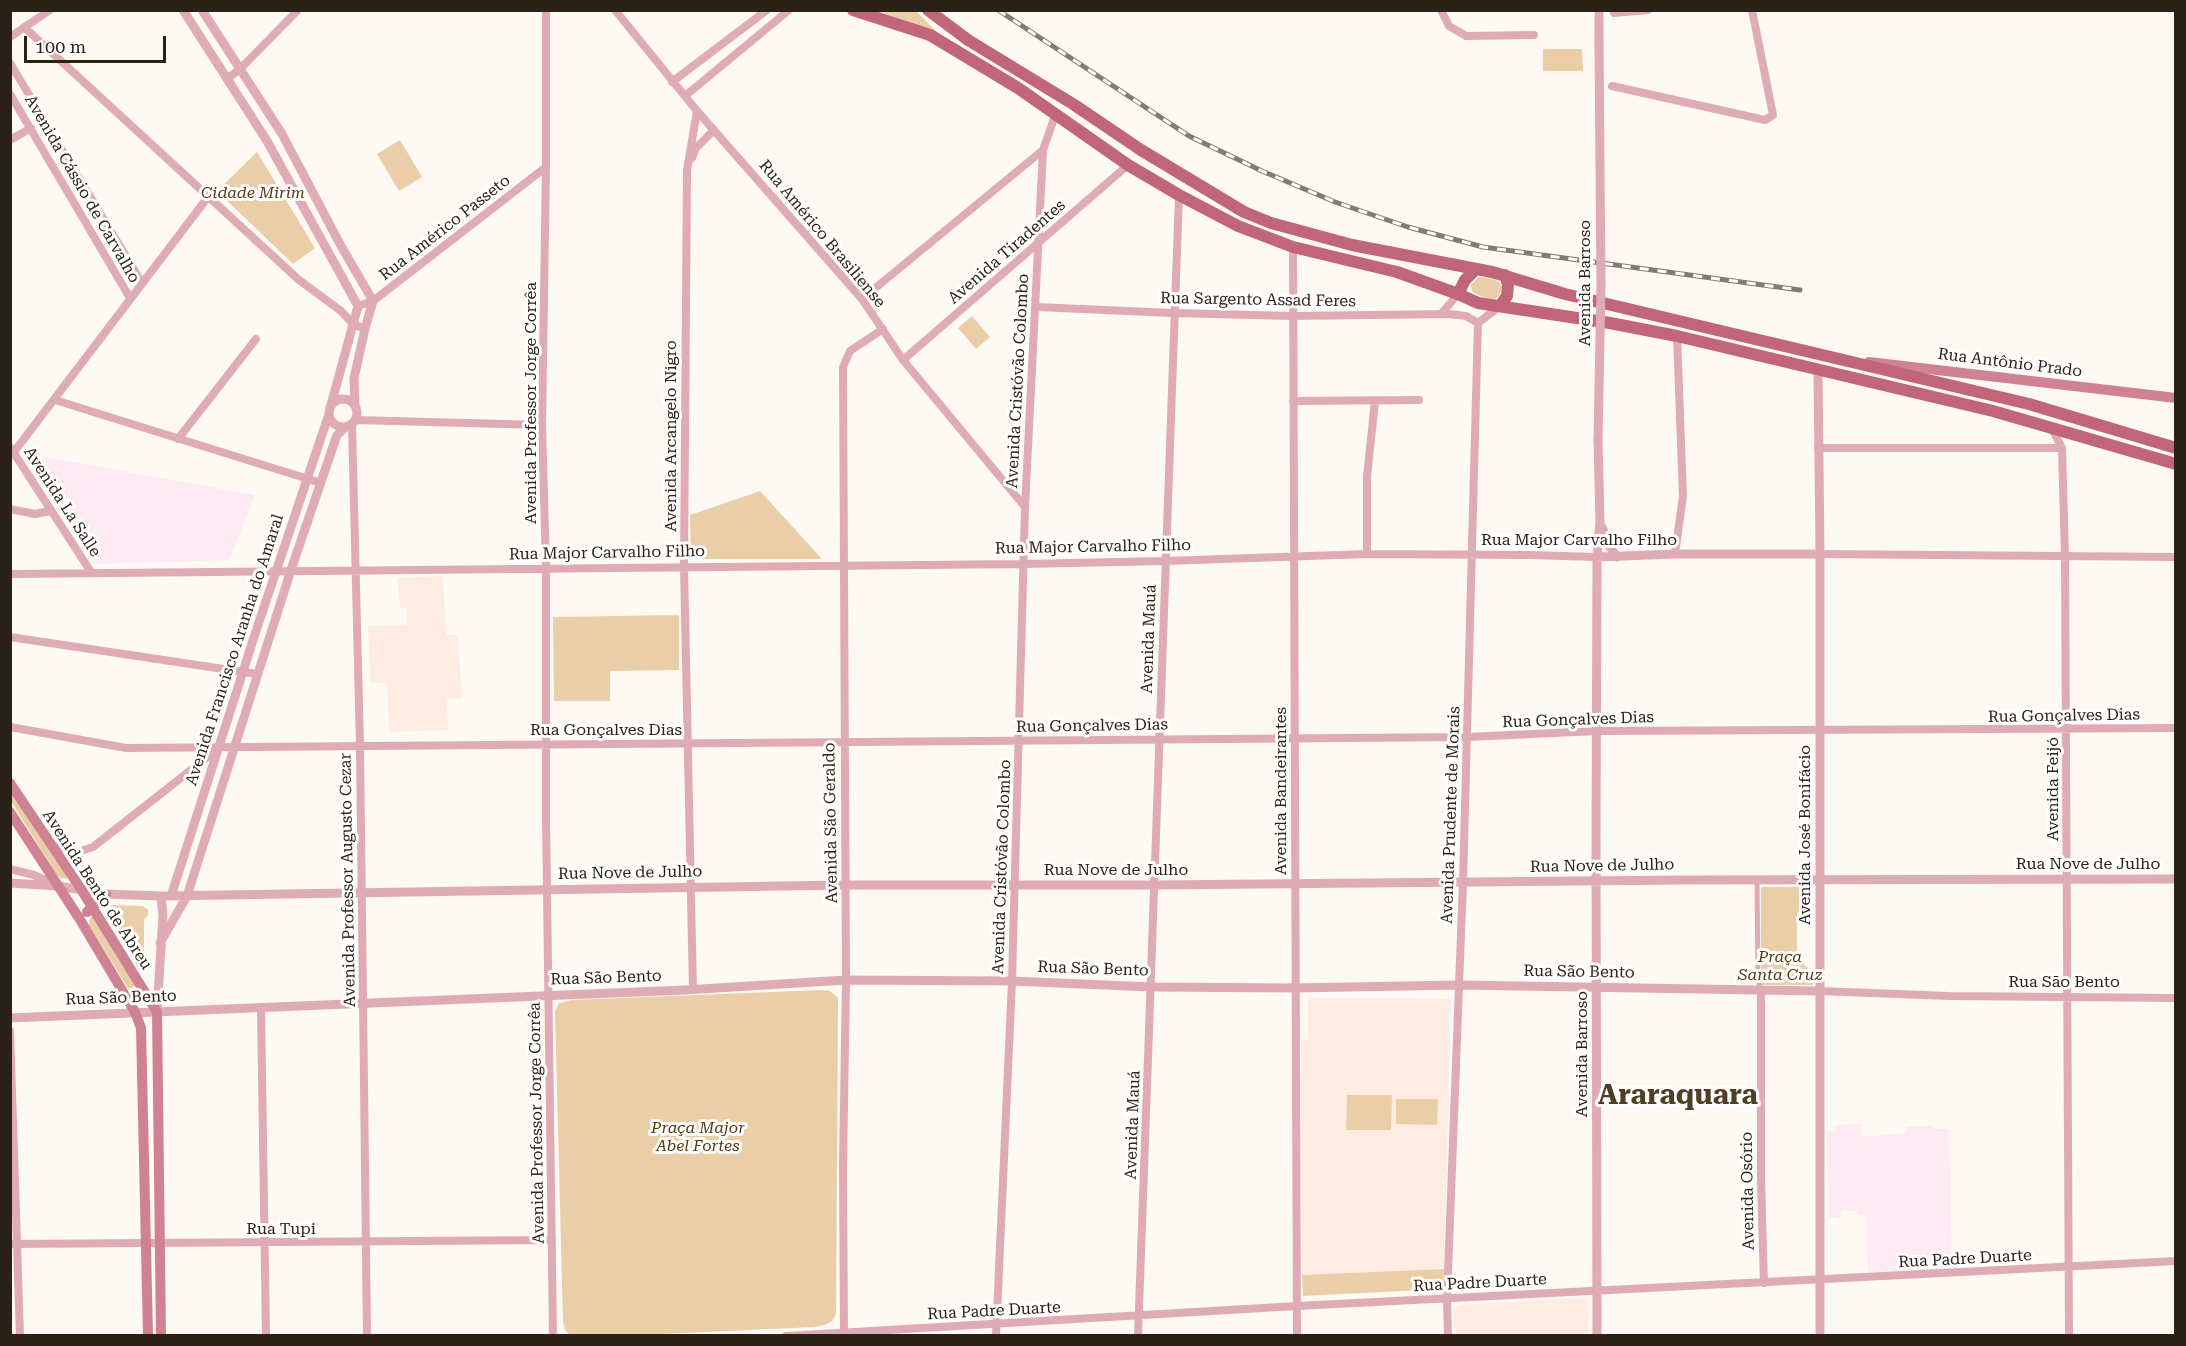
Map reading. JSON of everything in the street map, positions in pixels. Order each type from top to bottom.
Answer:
[{"type":"main road","points":[[928,10],[968,40],[1141,150],[1244,212],[1271,223],[1349,244],[1505,275],[1565,294],[2030,404],[2175,448]]},
{"type":"main road","points":[[855,11],[930,35],[1018,88],[1128,165],[1179,195],[1238,226],[1293,247],[1397,272],[1478,303],[1610,323],[1677,336],[1994,411],[2175,464]]},
{"type":"main road","points":[[1458,294],[1465,280],[1476,269]]},
{"type":"main road","points":[[1500,306],[1507,296],[1508,284],[1505,275]]},
{"type":"main road","name":"Rua Antônio Prado","points":[[1841,358],[2175,398]]},
{"type":"main road","name":"Avenida Bento de Abreu","points":[[10,783],[81,889],[157,1012]]},
{"type":"main road","name":"Avenida Bento de Abreu","points":[[10,812],[79,918],[135,1012],[141,1028],[148,1335]]},
{"type":"main road","points":[[79,918],[92,909],[106,894]]},
{"type":"main road","points":[[157,1012],[161,1335]]},
{"type":"street","points":[[10,37],[50,10]]},
{"type":"street","points":[[183,10],[267,141],[358,306]]},
{"type":"street","points":[[202,10],[282,134],[373,302],[364,329],[354,378],[357,413],[352,423]]},
{"type":"street","points":[[227,79],[240,69],[298,10]]},
{"type":"street","name":"Avenida Professor Jorge Corrêa","points":[[546,10],[542,426],[546,569],[547,889],[553,1335]]},
{"type":"street","name":"Rua Américo Brasiliense","points":[[615,10],[672,82],[862,299],[903,360],[1025,507]]},
{"type":"street","points":[[672,82],[767,10]]},
{"type":"street","points":[[685,96],[789,10]]},
{"type":"street","points":[[1440,10],[1449,26],[1467,36],[1534,35]]},
{"type":"street","name":"Avenida Barroso","points":[[1597,1335],[1597,557],[1600,522],[1598,440],[1601,286],[1599,10]]},
{"type":"street","points":[[1614,13],[1648,10]]},
{"type":"street","points":[[1612,86],[1765,120],[1773,115],[1752,10]]},
{"type":"street","points":[[24,27],[299,280],[341,311],[353,324],[364,329]]},
{"type":"street","points":[[738,33],[746,45]]},
{"type":"street","name":"Avenida Cássio de Carvalho","points":[[10,63],[142,283]]},
{"type":"street","name":"Avenida Cássio de Carvalho","points":[[10,94],[130,298]]},
{"type":"street","name":"Avenida Arcangelo Nigro","points":[[693,990],[684,567],[687,170],[697,111]]},
{"type":"street","name":"Avenida Cristóvão Colombo","points":[[996,1335],[1012,981],[1025,507],[1043,150],[1056,113]]},
{"type":"street","points":[[10,140],[31,128]]},
{"type":"street","name":"Avenida Arcangelo Nigro","points":[[687,170],[696,148],[714,130]]},
{"type":"street","points":[[267,141],[282,134]]},
{"type":"street","points":[[862,299],[1043,150]]},
{"type":"street","name":"Avenida Tiradentes","points":[[903,360],[1128,165]]},
{"type":"street","name":"Rua Américo Passeto","points":[[358,306],[373,302],[546,167]]},
{"type":"street","name":"Avenida Mauá","points":[[1138,1335],[1179,195]]},
{"type":"street","points":[[12,450],[55,400],[208,197]]},
{"type":"street","name":"Avenida Bandeirantes","points":[[1293,247],[1297,1335]]},
{"type":"street","points":[[1441,314],[1458,294]]},
{"type":"street","name":"Avenida Francisco Aranha do Amaral","points":[[171,896],[330,409],[358,306]]},
{"type":"street","points":[[1478,323],[1500,306]]},
{"type":"street","name":"Rua Sargento Assad Feres","points":[[1036,307],[1292,316],[1441,314],[1466,316],[1478,323]]},
{"type":"street","name":"Avenida Prudente de Morais","points":[[1448,1335],[1447,1298],[1463,882],[1478,323]]},
{"type":"street","name":"Avenida São Geraldo","points":[[844,1334],[843,1167],[846,980],[843,367],[850,351],[883,329]]},
{"type":"street","points":[[1675,554],[1683,496],[1677,336]]},
{"type":"street","points":[[178,439],[256,339]]},
{"type":"street","name":"Avenida José Bonifácio","points":[[1818,370],[1820,1335]]},
{"type":"street","points":[[356,406],[352,402],[339,399],[330,409],[335,425],[352,423],[542,426]]},
{"type":"street","points":[[55,400],[321,483]]},
{"type":"street","points":[[1293,401],[1419,400]]},
{"type":"street","points":[[1367,554],[1367,477],[1375,401]]},
{"type":"street","name":"Avenida Francisco Aranha do Amaral","points":[[160,944],[187,896],[233,747],[337,435],[352,423]]},
{"type":"street","name":"Avenida Professor Augusto Cezar","points":[[352,423],[360,746],[364,1242],[367,1335]]},
{"type":"street","name":"Avenida Feijó","points":[[2050,426],[2062,448],[2065,557],[2069,1335]]},
{"type":"street","points":[[1818,448],[2062,448]]},
{"type":"street","name":"Avenida La Salle","points":[[12,450],[91,572]]},
{"type":"street","points":[[10,509],[35,513],[51,512]]},
{"type":"street","name":"Avenida Barroso","points":[[1600,522],[1608,544],[1617,557]]},
{"type":"street","name":"Rua Major Carvalho Filho","points":[[10,573],[1024,564],[1367,554],[1597,557],[1675,554],[1820,554],[2175,557]]},
{"type":"street","points":[[256,631],[270,635]]},
{"type":"street","points":[[10,637],[257,674]]},
{"type":"street","name":"Rua Gonçalves Dias","points":[[10,727],[126,748],[1467,737],[1597,731],[2175,728]]},
{"type":"street","points":[[51,846],[78,852],[93,847],[219,748]]},
{"type":"street","points":[[10,869],[34,875],[58,886]]},
{"type":"street","name":"Rua Nove de Julho","points":[[10,883],[58,886],[106,894],[187,896],[691,886],[2175,879]]},
{"type":"street","points":[[1757,880],[1758,980],[1761,991]]},
{"type":"street","points":[[157,1012],[163,915],[161,896]]},
{"type":"street","name":"Rua São Bento","points":[[10,1018],[693,990],[846,980],[1012,981],[1151,987],[1294,988],[1459,985],[1820,991],[1949,996],[2175,998]]},
{"type":"street","name":"Avenida Osório","points":[[1761,991],[1761,1179],[1764,1283]]},
{"type":"street","points":[[261,1008],[266,1335]]},
{"type":"street","points":[[10,1031],[14,1244],[20,1335]]},
{"type":"street","name":"Rua Tupi","points":[[14,1244],[552,1240]]},
{"type":"street","name":"Rua Padre Duarte","points":[[786,1335],[844,1334],[1297,1306],[2175,1261]]},
{"type":"shaded area","points":[[34,455],[255,495],[229,560],[93,564],[34,465]]},
{"type":"shaded area","points":[[443,576],[446,635],[458,635],[462,698],[447,699],[448,730],[389,732],[387,683],[371,683],[368,626],[407,625],[407,608],[400,608],[398,578]]},
{"type":"shaded area","points":[[1308,998],[1451,999],[1444,1269],[1302,1275],[1301,1040],[1308,1039]]},
{"type":"shaded area","points":[[1861,1124],[1862,1137],[1906,1133],[1907,1127],[1933,1126],[1933,1129],[1949,1129],[1952,1269],[1868,1272],[1866,1215],[1857,1214],[1857,1211],[1841,1211],[1841,1217],[1829,1218],[1827,1131],[1835,1131],[1835,1125]]},
{"type":"shaded area","points":[[1583,1298],[1589,1300],[1588,1335],[1455,1335],[1454,1309],[1459,1305]]},
{"type":"green space","points":[[879,11],[916,11],[939,34]]},
{"type":"green space","points":[[1543,49],[1582,49],[1583,71],[1543,71]]},
{"type":"green space","points":[[400,140],[422,177],[399,191],[377,154]]},
{"type":"green space","name":"Cidade Mirim","points":[[257,152],[315,248],[293,264],[217,191]]},
{"type":"green space","points":[[1478,277],[1499,282],[1502,287],[1499,296],[1495,299],[1486,298],[1474,293],[1471,284]]},
{"type":"green space","points":[[972,316],[990,337],[976,349],[958,328]]},
{"type":"green space","points":[[760,491],[822,559],[691,559],[690,515]]},
{"type":"green space","points":[[679,615],[679,670],[610,671],[610,701],[554,701],[553,617]]},
{"type":"green space","points":[[10,787],[67,874],[67,879],[56,874],[11,801]]},
{"type":"green space","name":"Praça Santa Cruz","points":[[1761,887],[1812,887],[1812,898],[1797,914],[1797,958],[1813,973],[1813,985],[1761,985]]},
{"type":"green space","points":[[112,905],[143,906],[148,910],[148,915],[144,920],[144,955],[147,962],[145,972],[140,971],[106,914],[107,908]]},
{"type":"green space","points":[[93,915],[136,985],[129,990],[89,925]]},
{"type":"green space","name":"Praça Major Abel Fortes","points":[[830,991],[838,998],[836,1314],[832,1321],[815,1327],[639,1335],[570,1335],[565,1330],[563,1321],[555,1011],[559,1003],[572,1000]]},
{"type":"green space","points":[[1347,1095],[1392,1095],[1391,1130],[1346,1130]]},
{"type":"green space","points":[[1396,1099],[1438,1099],[1437,1125],[1396,1124]]},
{"type":"green space","points":[[1444,1269],[1443,1289],[1303,1296],[1302,1275]]},
{"type":"railway","points":[[998,10],[1189,136],[1262,171],[1335,202],[1408,227],[1483,247],[1800,290]]},
{"type":"district","name":"Araraquara","points":[[1678,1096]]}]
